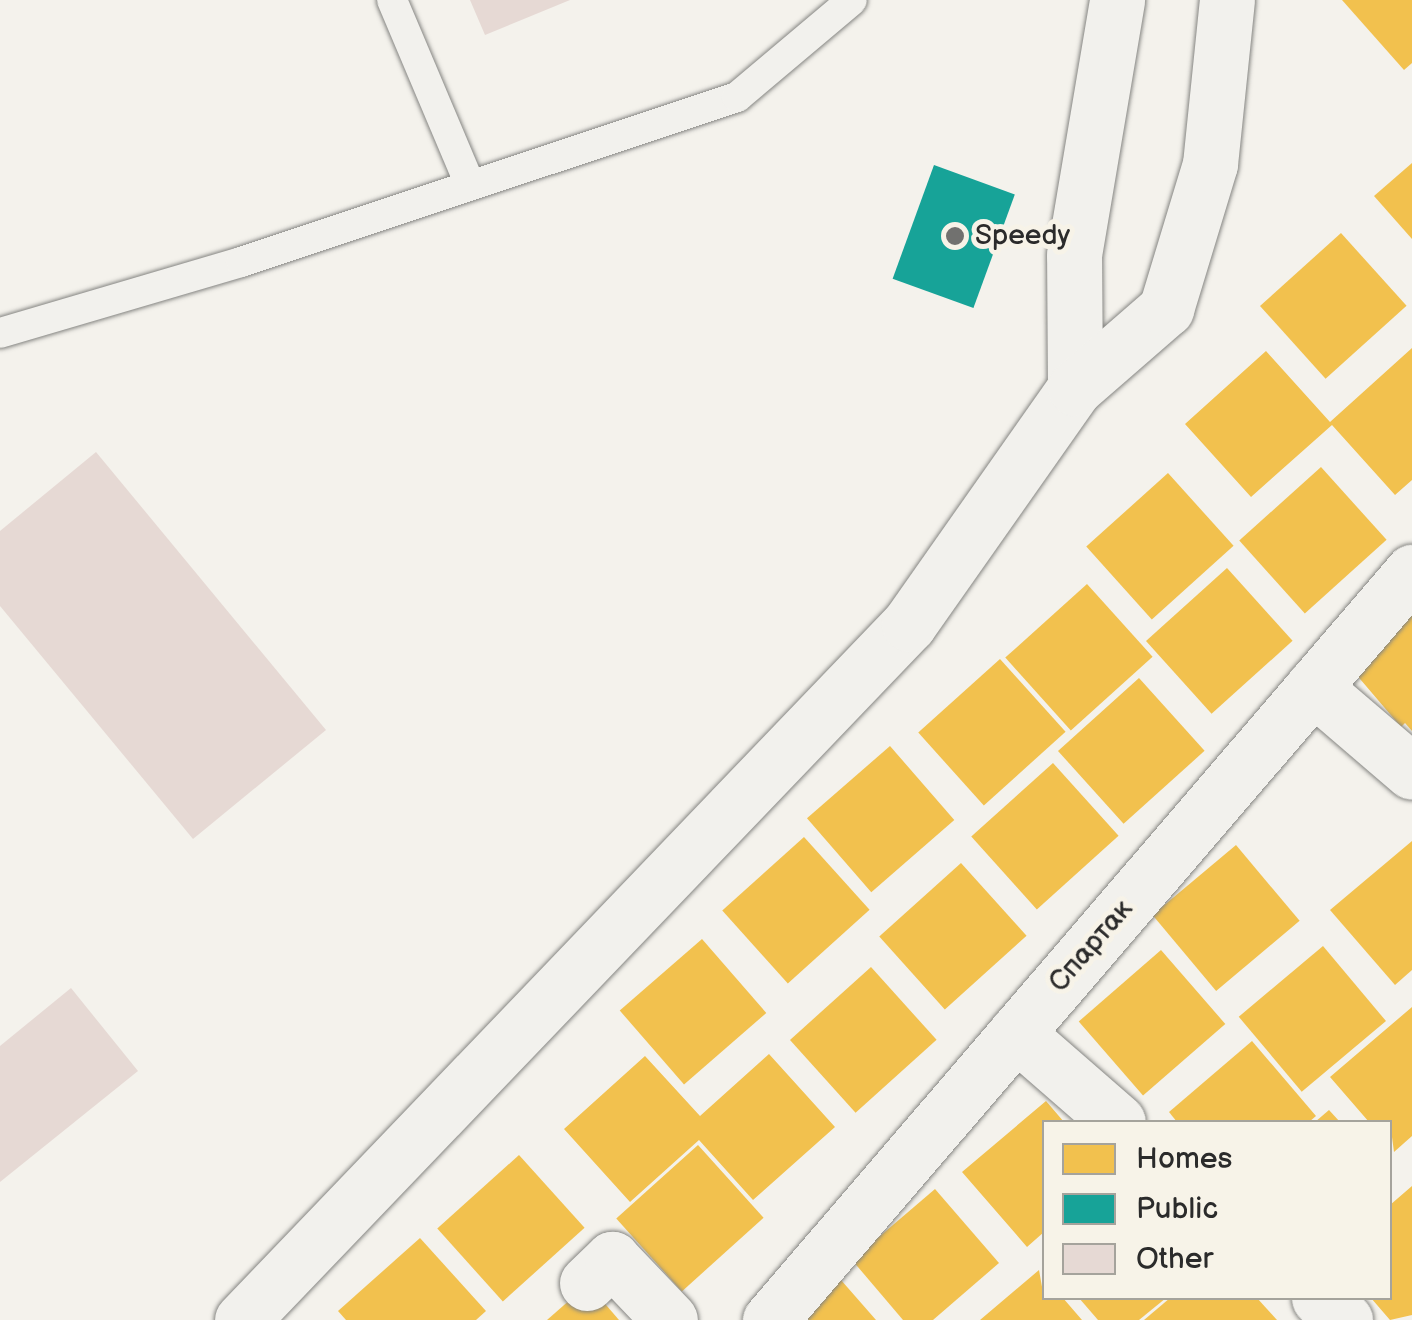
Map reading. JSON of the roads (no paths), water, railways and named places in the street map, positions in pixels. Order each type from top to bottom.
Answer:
[{"type":"street","points":[[1076,388],[1074,255],[1117,0]]},
{"type":"street","points":[[242,1320],[909,624],[1076,388],[1166,309],[1210,164],[1227,0]]},
{"type":"street","name":"Спартак","points":[[770,1320],[1412,572]]},
{"type":"street","points":[[1313,687],[1412,772]]},
{"type":"street","points":[[1016,1034],[1116,1120]]},
{"type":"street","points":[[587,1283],[612,1259],[670,1320]]},
{"type":"street","points":[[1322,1300],[1345,1320]]},
{"type":"lane","points":[[392,0],[470,185]]},
{"type":"lane","points":[[0,334],[736,96],[852,0]]},
{"type":"place","name":"Speedy","points":[[955,236]]}]
